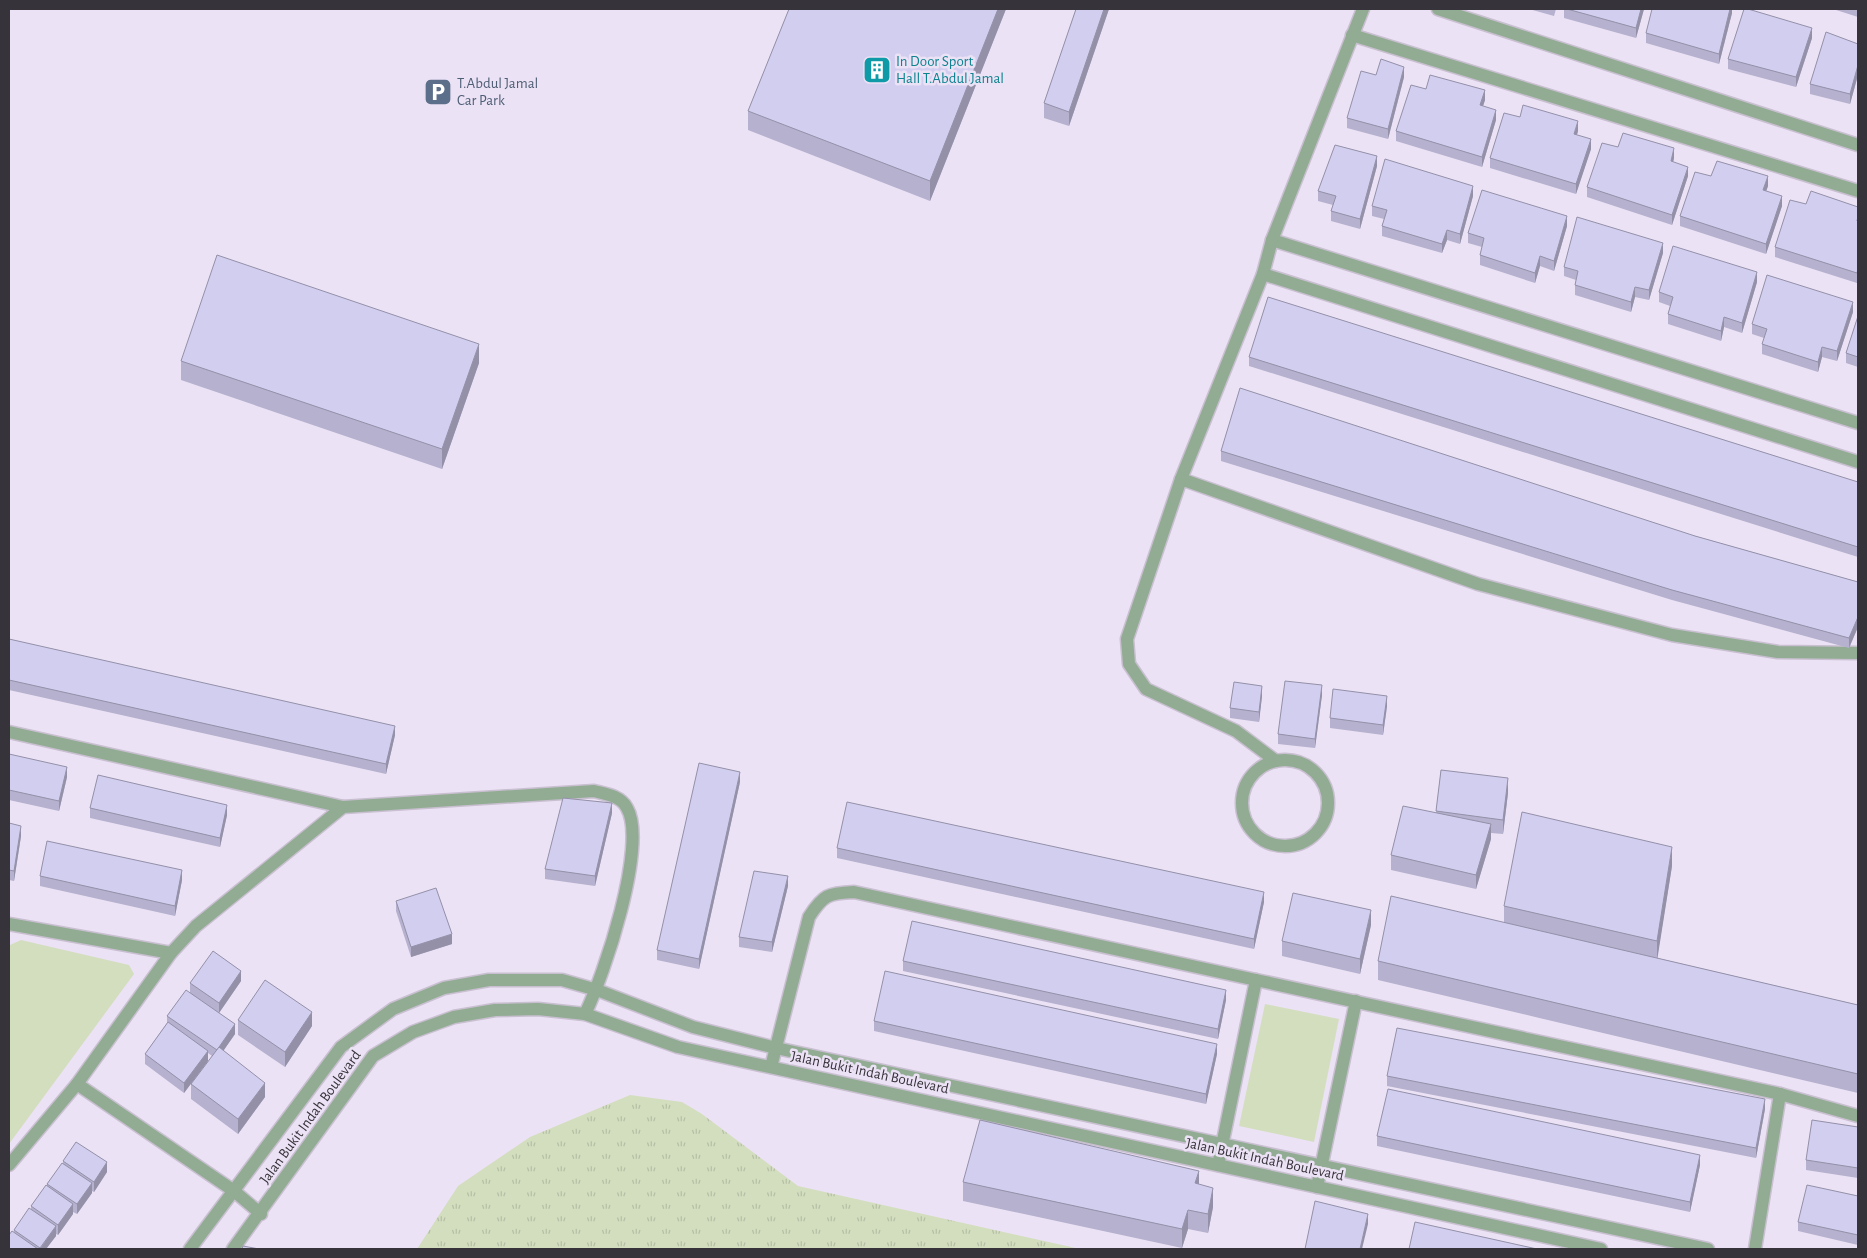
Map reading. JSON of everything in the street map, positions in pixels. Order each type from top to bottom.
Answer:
[{"type":"street","points":[[1276,761],[1264,765],[1250,778],[1243,796],[1243,808],[1250,826],[1263,839],[1273,844],[1293,845],[1303,842],[1321,827],[1329,803],[1327,790],[1313,769],[1302,763],[1289,760],[1276,761],[1236,731],[1146,689],[1129,664],[1127,639],[1181,480],[1263,274],[1272,240],[1363,9]]},
{"type":"street","points":[[1438,9],[1856,142]]},
{"type":"street","points":[[1352,35],[1858,191]]},
{"type":"street","points":[[1272,240],[1858,423]]},
{"type":"street","points":[[1263,274],[1858,462]]},
{"type":"street","points":[[1181,480],[1478,584],[1672,635],[1778,652],[1858,653]]},
{"type":"street","points":[[9,732],[342,807],[594,791],[617,798],[626,806],[632,818],[634,842],[618,921],[597,990],[586,1014]]},
{"type":"street","points":[[9,1165],[77,1084],[171,953],[196,926],[342,807]]},
{"type":"street","points":[[770,1067],[809,917],[820,900],[831,893],[854,892],[1780,1094],[1858,1116]]},
{"type":"street","points":[[9,924],[171,953]]},
{"type":"street","points":[[190,1249],[341,1047],[393,1009],[444,988],[490,980],[562,980],[597,990],[693,1027],[776,1048],[1708,1249]]},
{"type":"street","points":[[1218,1166],[1256,980]]},
{"type":"street","points":[[1317,1187],[1356,1001]]},
{"type":"street","name":"Jalan Bukit Indah Boulevard","points":[[234,1249],[374,1056],[413,1032],[454,1017],[495,1010],[538,1009],[586,1014],[678,1047],[1601,1249]]},
{"type":"street","points":[[77,1084],[234,1191],[261,1214]]},
{"type":"street","points":[[1755,1249],[1780,1094]]},
{"type":"green space","points":[[21,940],[129,965],[134,974],[9,1144],[9,953],[10,945]]},
{"type":"green space","points":[[1265,1004],[1339,1019],[1314,1142],[1239,1126]]},
{"type":"green space","points":[[630,1095],[682,1102],[702,1114],[798,1186],[1080,1249],[417,1249],[458,1186],[530,1137]]},
{"type":"building","name":"In Door Sport Hall T.Abdul Jamal","points":[[789,9],[998,9],[930,181],[748,111]]},
{"type":"building","points":[[1076,9],[1104,9],[1069,112],[1044,103]]},
{"type":"building","points":[[1567,9],[1641,9],[1636,28]]},
{"type":"building","points":[[1652,9],[1730,9],[1719,54],[1646,33]]},
{"type":"building","points":[[1744,9],[1812,28],[1796,77],[1728,59]]},
{"type":"building","points":[[1826,32],[1858,44],[1858,65],[1850,94],[1810,84]]},
{"type":"building","points":[[1381,59],[1404,67],[1388,129],[1347,118],[1361,71],[1376,75]]},
{"type":"building","points":[[1430,75],[1485,90],[1480,105],[1496,110],[1482,157],[1396,131],[1411,85],[1426,89]]},
{"type":"building","points":[[1523,105],[1578,121],[1574,134],[1591,139],[1576,184],[1490,158],[1504,113],[1520,117]]},
{"type":"building","points":[[1623,133],[1674,148],[1671,161],[1688,167],[1672,215],[1587,187],[1602,143],[1618,147]]},
{"type":"building","points":[[1335,145],[1377,156],[1360,219],[1331,211],[1336,196],[1318,191]]},
{"type":"building","points":[[1385,159],[1473,186],[1460,234],[1447,230],[1442,244],[1382,226],[1387,210],[1372,206]]},
{"type":"building","points":[[1717,161],[1768,176],[1763,190],[1782,196],[1766,244],[1680,216],[1695,172],[1711,176]]},
{"type":"building","points":[[1482,190],[1567,216],[1554,261],[1540,256],[1535,273],[1480,255],[1484,238],[1468,233]]},
{"type":"building","points":[[1811,191],[1858,207],[1857,273],[1775,247],[1790,200],[1806,204]]},
{"type":"building","points":[[1577,217],[1663,243],[1649,290],[1635,287],[1631,302],[1575,285],[1578,271],[1564,267]]},
{"type":"building","points":[[1673,246],[1757,272],[1742,323],[1724,317],[1721,331],[1668,314],[1673,297],[1659,292]]},
{"type":"building","points":[[217,255],[479,344],[442,449],[181,361]]},
{"type":"building","points":[[1767,275],[1853,302],[1837,351],[1822,347],[1818,362],[1762,344],[1767,329],[1752,324]]},
{"type":"building","points":[[1268,297],[1858,482],[1858,547],[1249,357]]},
{"type":"building","points":[[1858,316],[1858,357],[1846,353]]},
{"type":"building","points":[[1240,388],[1695,536],[1858,582],[1858,617],[1849,638],[1672,590],[1221,451]]},
{"type":"building","points":[[9,639],[395,726],[386,764],[9,680]]},
{"type":"building","points":[[1285,681],[1322,685],[1315,739],[1278,734]]},
{"type":"building","points":[[1234,682],[1262,686],[1259,712],[1230,708]]},
{"type":"building","points":[[1333,689],[1387,696],[1383,725],[1330,718]]},
{"type":"building","points":[[9,754],[67,767],[59,801],[9,790]]},
{"type":"building","points":[[699,763],[740,772],[699,959],[657,950]]},
{"type":"building","points":[[1441,770],[1508,778],[1503,820],[1436,811]]},
{"type":"building","points":[[98,775],[227,805],[220,838],[90,808]]},
{"type":"building","points":[[563,798],[612,803],[595,876],[545,869]]},
{"type":"building","points":[[847,802],[1264,892],[1254,939],[837,848]]},
{"type":"building","points":[[1403,806],[1491,824],[1476,875],[1391,855]]},
{"type":"building","points":[[1522,812],[1672,847],[1657,941],[1504,906]]},
{"type":"building","points":[[9,823],[21,826],[14,871],[9,870]]},
{"type":"building","points":[[47,841],[182,870],[175,906],[40,876]]},
{"type":"building","points":[[754,871],[788,876],[772,942],[739,937]]},
{"type":"building","points":[[436,888],[452,934],[411,947],[396,901]]},
{"type":"building","points":[[1293,893],[1371,910],[1360,959],[1282,941]]},
{"type":"building","points":[[1391,896],[1858,1005],[1858,1074],[1378,961]]},
{"type":"building","points":[[912,921],[1226,990],[1218,1029],[903,961]]},
{"type":"building","points":[[213,951],[241,971],[219,1003],[190,983]]},
{"type":"building","points":[[885,971],[1217,1044],[1206,1094],[874,1021]]},
{"type":"building","points":[[265,980],[312,1012],[285,1052],[238,1020]]},
{"type":"building","points":[[186,990],[235,1024],[217,1050],[167,1016]]},
{"type":"building","points":[[168,1022],[208,1051],[184,1083],[145,1054]]},
{"type":"building","points":[[1397,1028],[1765,1099],[1756,1148],[1387,1076]]},
{"type":"building","points":[[219,1047],[265,1083],[238,1119],[191,1084]]},
{"type":"building","points":[[1388,1089],[1700,1155],[1690,1202],[1377,1136]]},
{"type":"building","points":[[980,1120],[1199,1171],[1195,1183],[1213,1188],[1208,1214],[1188,1210],[1182,1229],[963,1182]]},
{"type":"building","points":[[1812,1120],[1858,1127],[1858,1168],[1806,1160]]},
{"type":"building","points":[[76,1142],[107,1162],[94,1182],[63,1161]]},
{"type":"building","points":[[62,1163],[92,1183],[77,1204],[47,1184]]},
{"type":"building","points":[[46,1185],[73,1204],[58,1225],[31,1206]]},
{"type":"building","points":[[1807,1185],[1858,1196],[1858,1235],[1798,1222]]},
{"type":"building","points":[[1315,1201],[1368,1214],[1360,1249],[1305,1249]]},
{"type":"building","points":[[29,1208],[56,1226],[40,1248],[14,1230]]},
{"type":"building","points":[[1415,1222],[1537,1249],[1409,1249]]},
{"type":"building","points":[[12,1231],[38,1249],[9,1249],[9,1235]]},
{"type":"building","points":[[243,1246],[259,1249],[242,1249]]},
{"type":"place","name":"In Door Sport Hall T.Abdul Jamal","points":[[877,70]]},
{"type":"place","name":"T.Abdul Jamal Car Park","points":[[438,92]]}]
